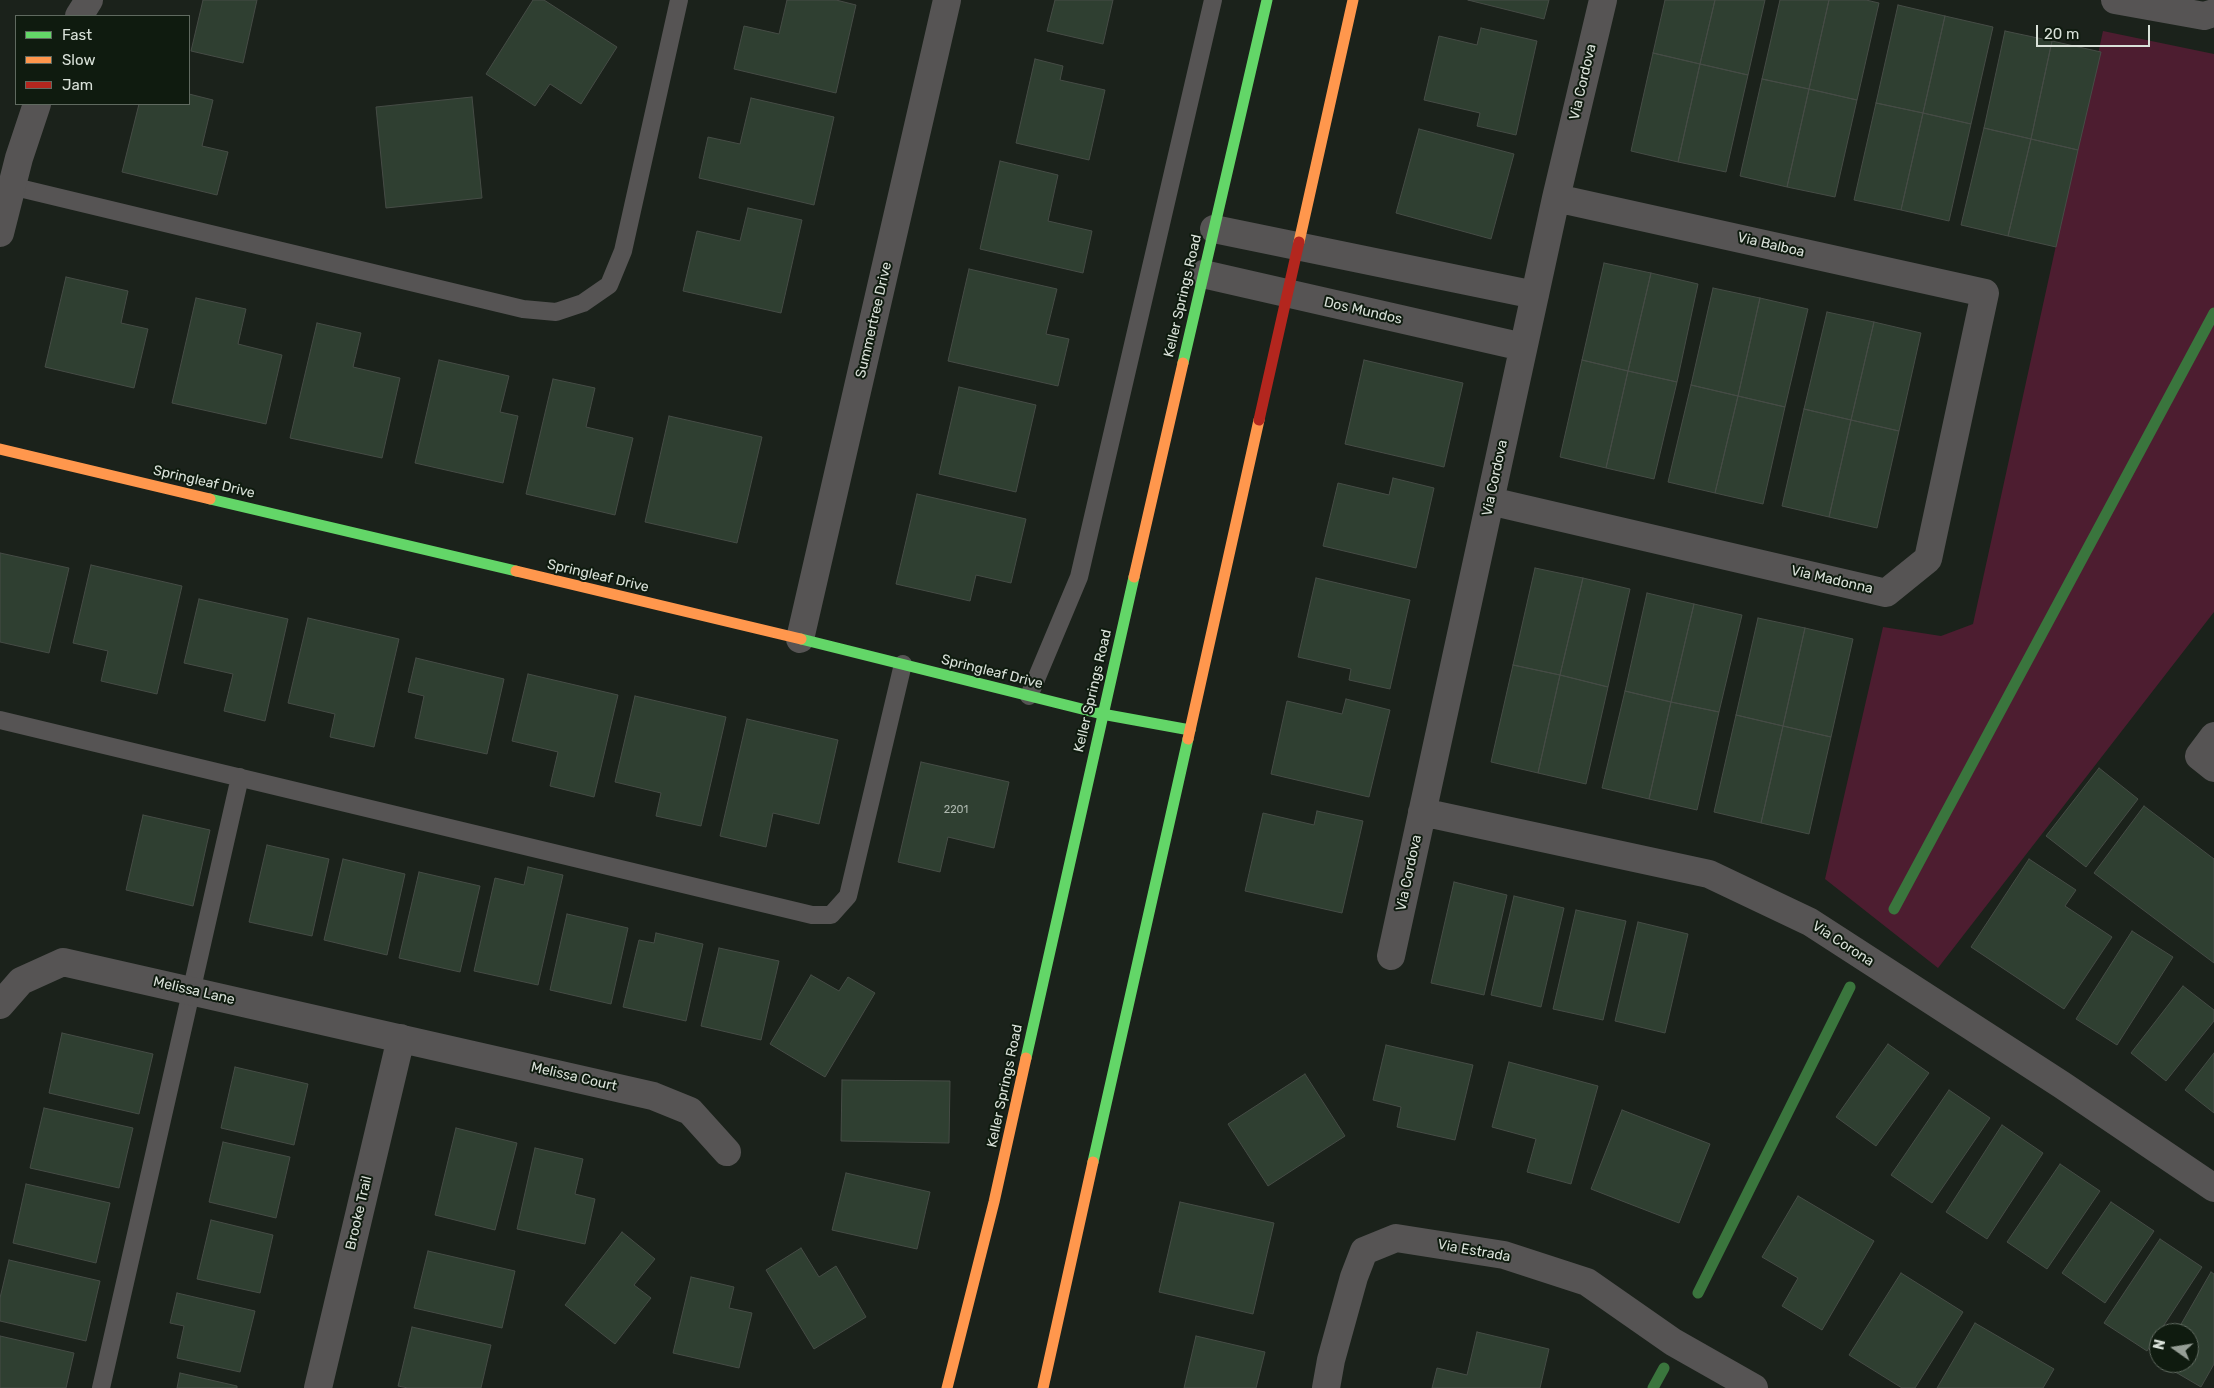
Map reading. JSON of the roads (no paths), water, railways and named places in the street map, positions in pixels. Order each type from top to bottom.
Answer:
[{"type":"main road","name":"Keller Springs Road","points":[[947,1388],[996,1192],[1102,714],[1266,0]]},
{"type":"main road","points":[[1043,1388],[1353,0]]},
{"type":"main road","name":"Springleaf Drive","points":[[0,449],[800,639],[1102,714],[1190,730]]},
{"type":"street","points":[[80,15],[89,0]]},
{"type":"street","name":"Summertree Drive","points":[[800,639],[948,0]]},
{"type":"street","name":"Via Cordova","points":[[1391,956],[1556,198],[1603,0]]},
{"type":"street","points":[[2116,0],[2204,16],[2214,13]]},
{"type":"street","points":[[0,233],[11,186],[37,105]]},
{"type":"street","name":"Via Balboa","points":[[1556,198],[1985,293]]},
{"type":"street","points":[[1214,229],[1535,295]]},
{"type":"street","name":"Dos Mundos","points":[[1203,274],[1523,347]]},
{"type":"street","name":"Via Madonna","points":[[1490,501],[1886,593],[1928,559],[1985,293]]},
{"type":"street","points":[[2214,736],[2199,756],[2214,768]]},
{"type":"street","name":"Via Corona","points":[[1422,812],[1709,874],[1768,902],[1810,922],[2062,1085],[2214,1188]]},
{"type":"street","name":"Melissa Lane","points":[[0,1005],[20,980],[63,962],[401,1038]]},
{"type":"street","name":"Melissa Court","points":[[401,1038],[653,1096],[690,1111],[727,1152]]},
{"type":"street","name":"Brooke Trail","points":[[318,1388],[401,1038]]},
{"type":"street","name":"Via Estrada","points":[[1326,1388],[1331,1360],[1354,1277],[1364,1251],[1396,1238],[1504,1255],[1587,1282],[1673,1342],[1754,1388]]},
{"type":"lane","points":[[11,186],[523,309],[556,312],[583,303],[609,285],[623,251],[679,0]]},
{"type":"lane","points":[[1029,696],[1079,577],[1213,0]]},
{"type":"lane","points":[[0,720],[812,915],[831,916],[848,896],[902,664]]},
{"type":"lane","points":[[101,1388],[240,778]]},
{"type":"waterway","points":[[1894,909],[2214,313]]},
{"type":"waterway","points":[[1698,1293],[1850,987]]},
{"type":"waterway","points":[[1653,1388],[1664,1368]]}]
